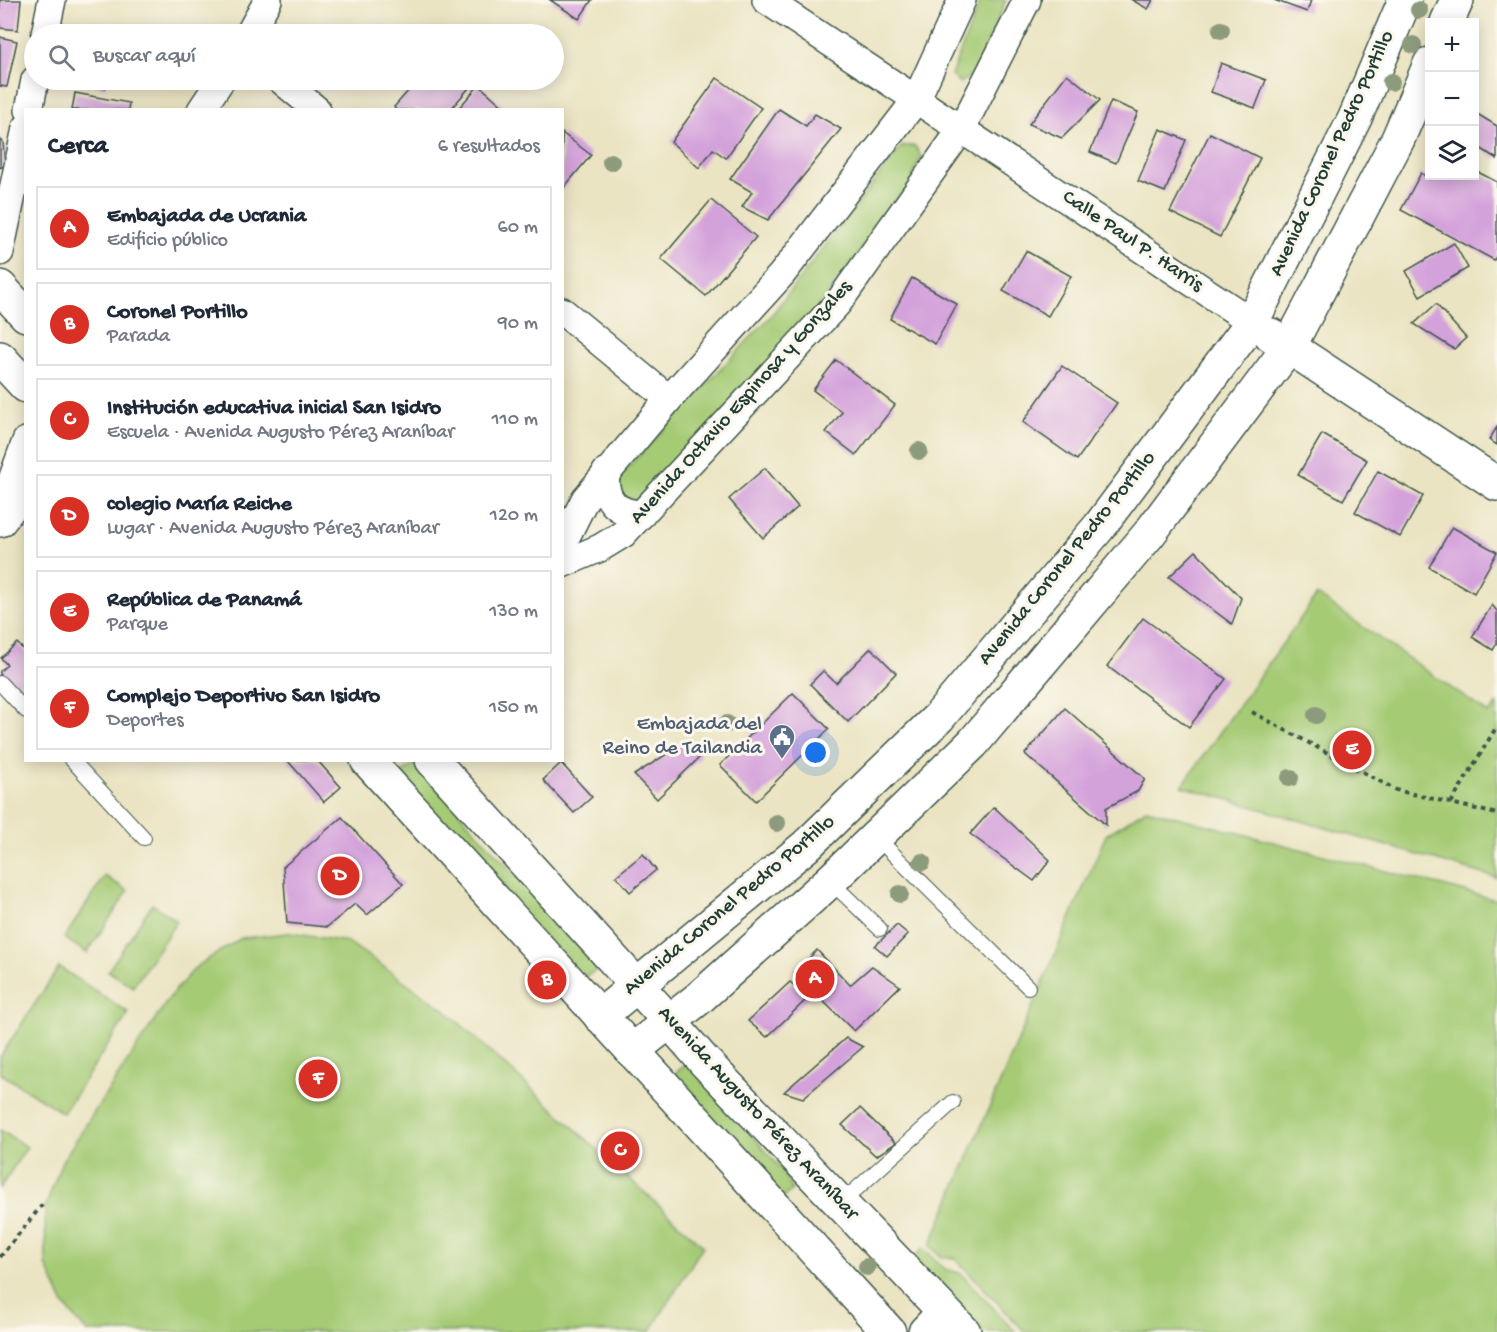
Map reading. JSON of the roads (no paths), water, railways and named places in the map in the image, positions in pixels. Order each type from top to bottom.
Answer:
[{"type":"main road","name":"Avenida Coronel Pedro Portillo","points":[[600,1016],[806,846],[939,717],[1099,527],[1252,322],[1355,118],[1405,0]]},
{"type":"main road","points":[[1449,18],[1457,0]]},
{"type":"main road","name":"Avenida Coronel Pedro Portillo","points":[[632,1051],[670,1022],[830,881],[981,734],[1149,534],[1289,347],[1398,140],[1427,72]]},
{"type":"main road","points":[[0,287],[24,312]]},
{"type":"main road","name":"Calle Paul P. Harris","points":[[1252,322],[1497,484]]},
{"type":"main road","points":[[0,358],[24,384]]},
{"type":"main road","points":[[0,520],[24,494]]},
{"type":"main road","points":[[369,762],[889,1332]]},
{"type":"main road","name":"Avenida Augusto Pérez Araníbar","points":[[434,762],[704,1061],[841,1203],[944,1325]]},
{"type":"main road","points":[[727,910],[722,930],[728,942],[741,949],[755,947]]},
{"type":"street","points":[[47,24],[52,0]]},
{"type":"street","points":[[254,24],[267,0]]},
{"type":"street","name":"Calle Paul P. Harris","points":[[766,0],[1252,322]]},
{"type":"street","points":[[564,540],[585,499],[606,472],[782,274],[916,100],[962,0]]},
{"type":"street","name":"Avenida Octavio Espinosa y Gonzales","points":[[564,563],[600,548],[623,534],[838,303],[961,130],[1027,0]]},
{"type":"street","points":[[29,108],[33,90]]},
{"type":"street","points":[[202,108],[214,90]]},
{"type":"street","points":[[293,90],[315,108]]},
{"type":"street","points":[[0,252],[24,138]]},
{"type":"street","points":[[564,313],[669,399]]},
{"type":"street","points":[[0,513],[24,447]]},
{"type":"street","points":[[606,472],[605,485],[609,497],[617,507],[629,514],[642,514]]},
{"type":"lane","points":[[0,683],[24,709]]},
{"type":"lane","points":[[74,762],[144,837]]},
{"type":"lane","points":[[876,837],[1028,987]]},
{"type":"lane","points":[[830,881],[879,929]]},
{"type":"lane","points":[[841,1203],[953,1102]]},
{"type":"place","name":"República de Panamá","points":[[1352,750]]},
{"type":"place","name":"Embajada del Reino de Tailandia","points":[[782,760]]},
{"type":"place","name":"colegio María Reiche","points":[[340,876]]},
{"type":"place","name":"Embajada de Ucrania","points":[[815,979]]},
{"type":"place","name":"Coronel Portillo","points":[[547,980]]},
{"type":"place","name":"Complejo Deportivo San Isidro","points":[[318,1079]]},
{"type":"place","name":"Institución educativa inicial San Isidro","points":[[620,1151]]}]
